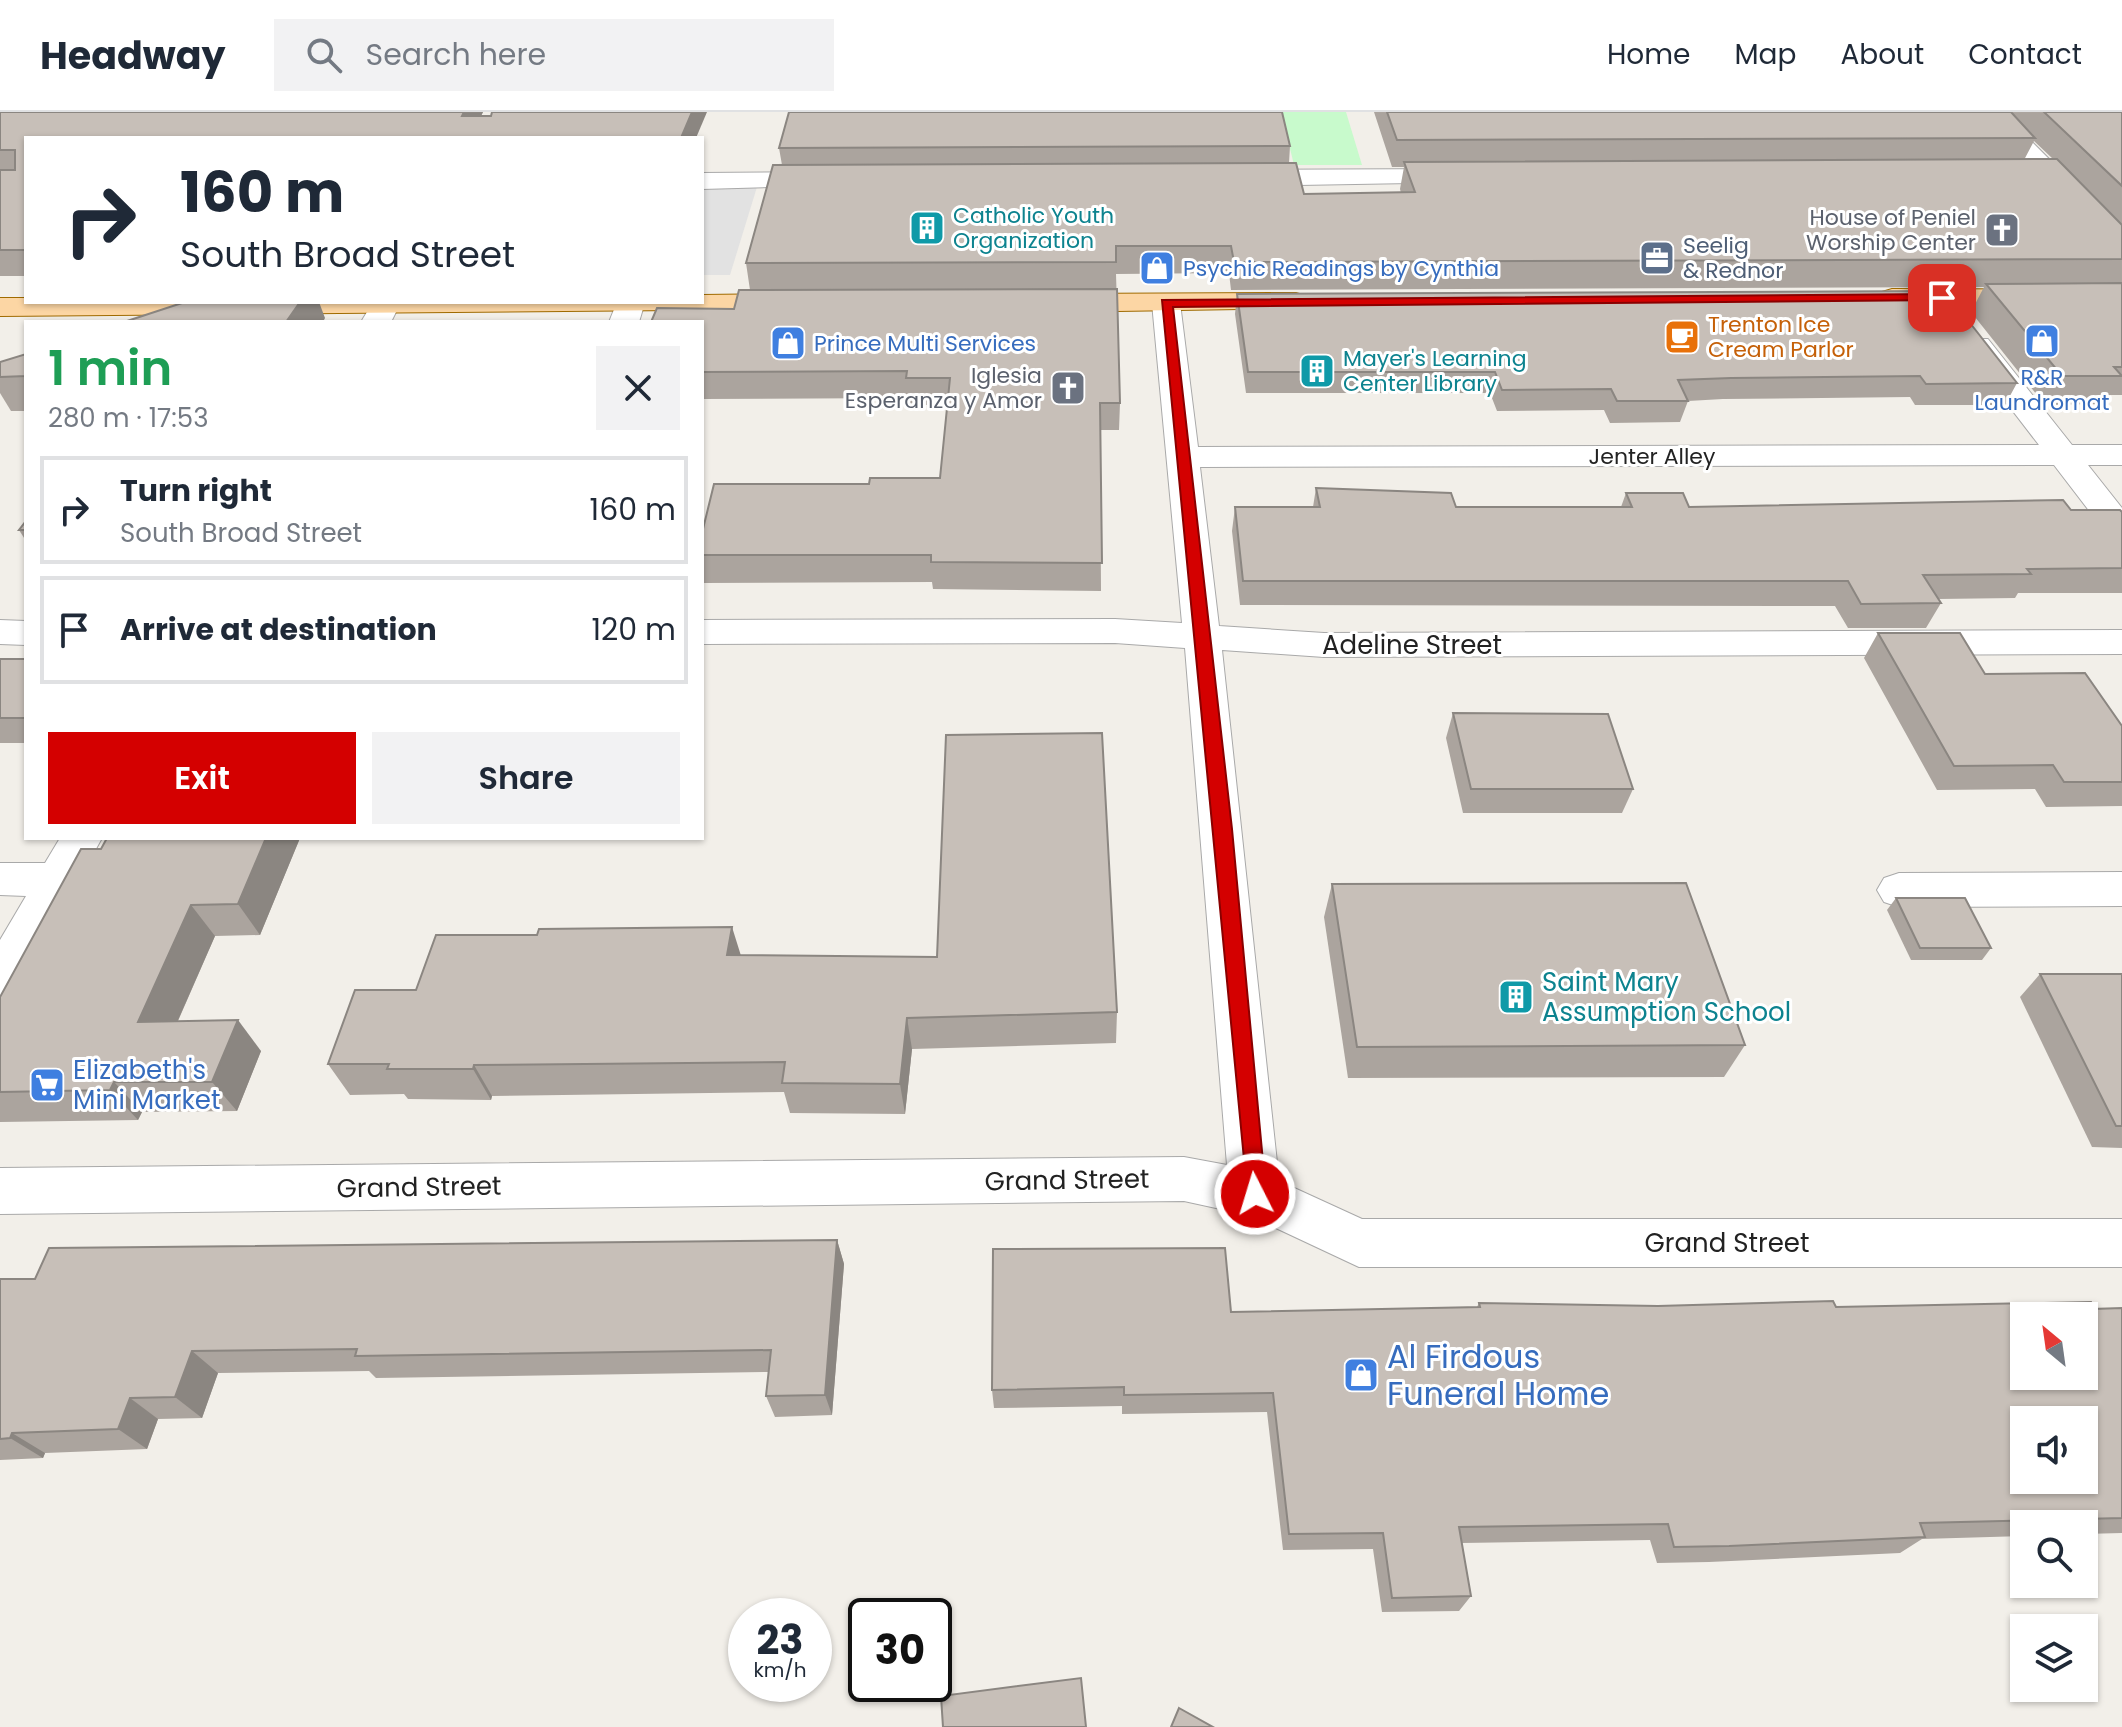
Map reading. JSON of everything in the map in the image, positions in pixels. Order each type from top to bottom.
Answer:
[{"type":"main road","points":[[1863,298],[2122,299]]},
{"type":"main road","points":[[1025,303],[1325,302]]},
{"type":"main road","points":[[431,304],[627,313],[822,303]]},
{"type":"main road","points":[[0,307],[284,304]]},
{"type":"street","points":[[1989,112],[2122,248]]},
{"type":"street","points":[[2022,175],[2050,175]]},
{"type":"street","points":[[1218,178],[1486,177]]},
{"type":"street","points":[[704,181],[857,180]]},
{"type":"street","points":[[1942,298],[2122,531]]},
{"type":"street","points":[[1166,303],[1223,829],[1255,1194]]},
{"type":"street","points":[[142,320],[182,306]]},
{"type":"street","name":"Jenter Alley","points":[[1182,457],[2122,455]]},
{"type":"street","name":"Adeline Street","points":[[704,632],[1115,631],[1324,645],[2122,642]]},
{"type":"street","points":[[0,632],[24,633]]},
{"type":"street","points":[[0,980],[80,840]]},
{"type":"street","points":[[0,879],[56,880]]},
{"type":"street","points":[[1899,890],[2122,889]]},
{"type":"street","name":"Grand Street","points":[[0,1191],[1184,1179],[1255,1194],[1359,1243],[2122,1243]]},
{"type":"green space","points":[[1281,112],[1346,112],[1362,165],[1294,165]]},
{"type":"shaded area","points":[[704,187],[757,187],[730,275],[704,275]]},
{"type":"building","points":[[0,112],[464,112],[462,116],[491,116],[492,112],[692,112],[682,136],[24,136],[24,250],[0,250],[0,170],[15,170],[15,150],[0,150]]},
{"type":"building","points":[[789,112],[1282,112],[1290,146],[779,148]]},
{"type":"building","points":[[1387,112],[2011,112],[2035,138],[1397,140]]},
{"type":"building","points":[[2044,112],[2122,112],[2122,186]]},
{"type":"building","points":[[2057,159],[2122,225],[2122,259],[1234,262],[1231,246],[1116,246],[1116,262],[746,263],[773,165],[1296,163],[1304,194],[1415,192],[1404,162]]},
{"type":"building","points":[[2122,283],[2122,367],[2114,367],[2122,376],[2062,376],[1986,284]]},
{"type":"building","points":[[1117,289],[1120,403],[1100,403],[1102,563],[931,562],[931,555],[704,555],[704,525],[714,484],[869,484],[870,478],[940,478],[950,378],[906,378],[907,371],[704,372],[704,320],[652,320],[657,308],[734,309],[739,290]]},
{"type":"building","points":[[1945,291],[2017,383],[1926,384],[1920,376],[1678,380],[1688,401],[1617,401],[1611,389],[1502,390],[1495,372],[1248,372],[1237,294]]},
{"type":"building","points":[[179,304],[299,304],[287,320],[130,320]]},
{"type":"building","points":[[24,355],[24,376],[0,377],[0,362]]},
{"type":"building","points":[[1316,488],[1451,493],[1456,507],[1632,507],[1626,493],[1683,493],[1689,507],[2063,500],[2071,510],[2122,512],[2122,568],[2027,569],[2031,574],[1923,575],[1941,603],[1861,604],[1848,581],[1243,581],[1235,507],[1320,507]]},
{"type":"building","points":[[1878,633],[1960,633],[1985,674],[2085,673],[2122,726],[2122,782],[2064,782],[2053,765],[1954,766]]},
{"type":"building","points":[[0,659],[24,659],[24,718],[0,718]]},
{"type":"building","points":[[1453,713],[1608,714],[1633,789],[1471,789]]},
{"type":"building","points":[[1102,733],[1117,1012],[907,1018],[900,1084],[782,1083],[785,1062],[474,1065],[473,1069],[387,1069],[389,1064],[328,1064],[355,990],[416,990],[436,935],[537,935],[539,929],[732,927],[727,955],[937,957],[946,735]]},
{"type":"building","points":[[106,840],[265,840],[238,904],[191,905],[138,1022],[238,1020],[212,1082],[114,1082],[110,1090],[0,1092],[0,997],[81,849],[101,849]]},
{"type":"building","name":"Saint Mary Assumption School","points":[[1686,883],[1745,1045],[1357,1047],[1332,884]]},
{"type":"building","points":[[1896,898],[1965,898],[1991,948],[1920,948]]},
{"type":"building","points":[[2040,974],[2122,974],[2122,1126],[2116,1126]]},
{"type":"building","points":[[837,1240],[825,1395],[766,1396],[771,1350],[355,1356],[357,1349],[192,1351],[175,1397],[130,1398],[118,1429],[12,1433],[10,1438],[0,1439],[0,1279],[35,1279],[49,1248]]},
{"type":"building","points":[[1225,1248],[1231,1312],[1480,1307],[1479,1303],[1658,1306],[1833,1301],[1836,1307],[2010,1304],[2010,1390],[2098,1390],[2098,1309],[2122,1308],[2122,1518],[2098,1519],[2098,1510],[2010,1510],[2010,1521],[1920,1523],[1925,1537],[1674,1547],[1668,1524],[1459,1527],[1471,1596],[1392,1598],[1383,1533],[1289,1534],[1273,1393],[1124,1395],[1124,1387],[992,1390],[993,1249]]},
{"type":"building","points":[[1081,1678],[1086,1727],[943,1727],[941,1702],[952,1702],[952,1695]]},
{"type":"building","points":[[1179,1708],[1213,1727],[1171,1727]]},
{"type":"place","name":"Catholic Youth Organization","points":[[927,228]]},
{"type":"place","name":"House of Peniel Worship Center","points":[[2002,230]]},
{"type":"place","name":"Seelig & Rednor","points":[[1657,258]]},
{"type":"place","name":"Psychic Readings by Cynthia","points":[[1157,268]]},
{"type":"place","name":"Trenton Ice Cream Parlor","points":[[1682,337]]},
{"type":"place","name":"R&R Laundromat","points":[[2042,341]]},
{"type":"place","name":"Prince Multi Services","points":[[788,343]]},
{"type":"place","name":"Mayer's Learning Center Library","points":[[1317,371]]},
{"type":"place","name":"Iglesia Esperanza y Amor","points":[[1068,388]]},
{"type":"place","name":"Saint Mary Assumption School","points":[[1516,997]]},
{"type":"place","name":"Elizabeth's Mini Market","points":[[47,1085]]},
{"type":"place","name":"Al Firdous Funeral Home","points":[[1361,1375]]},
{"type":"route","points":[[1255,1194],[1223,829],[1166,303],[1942,298]]}]
